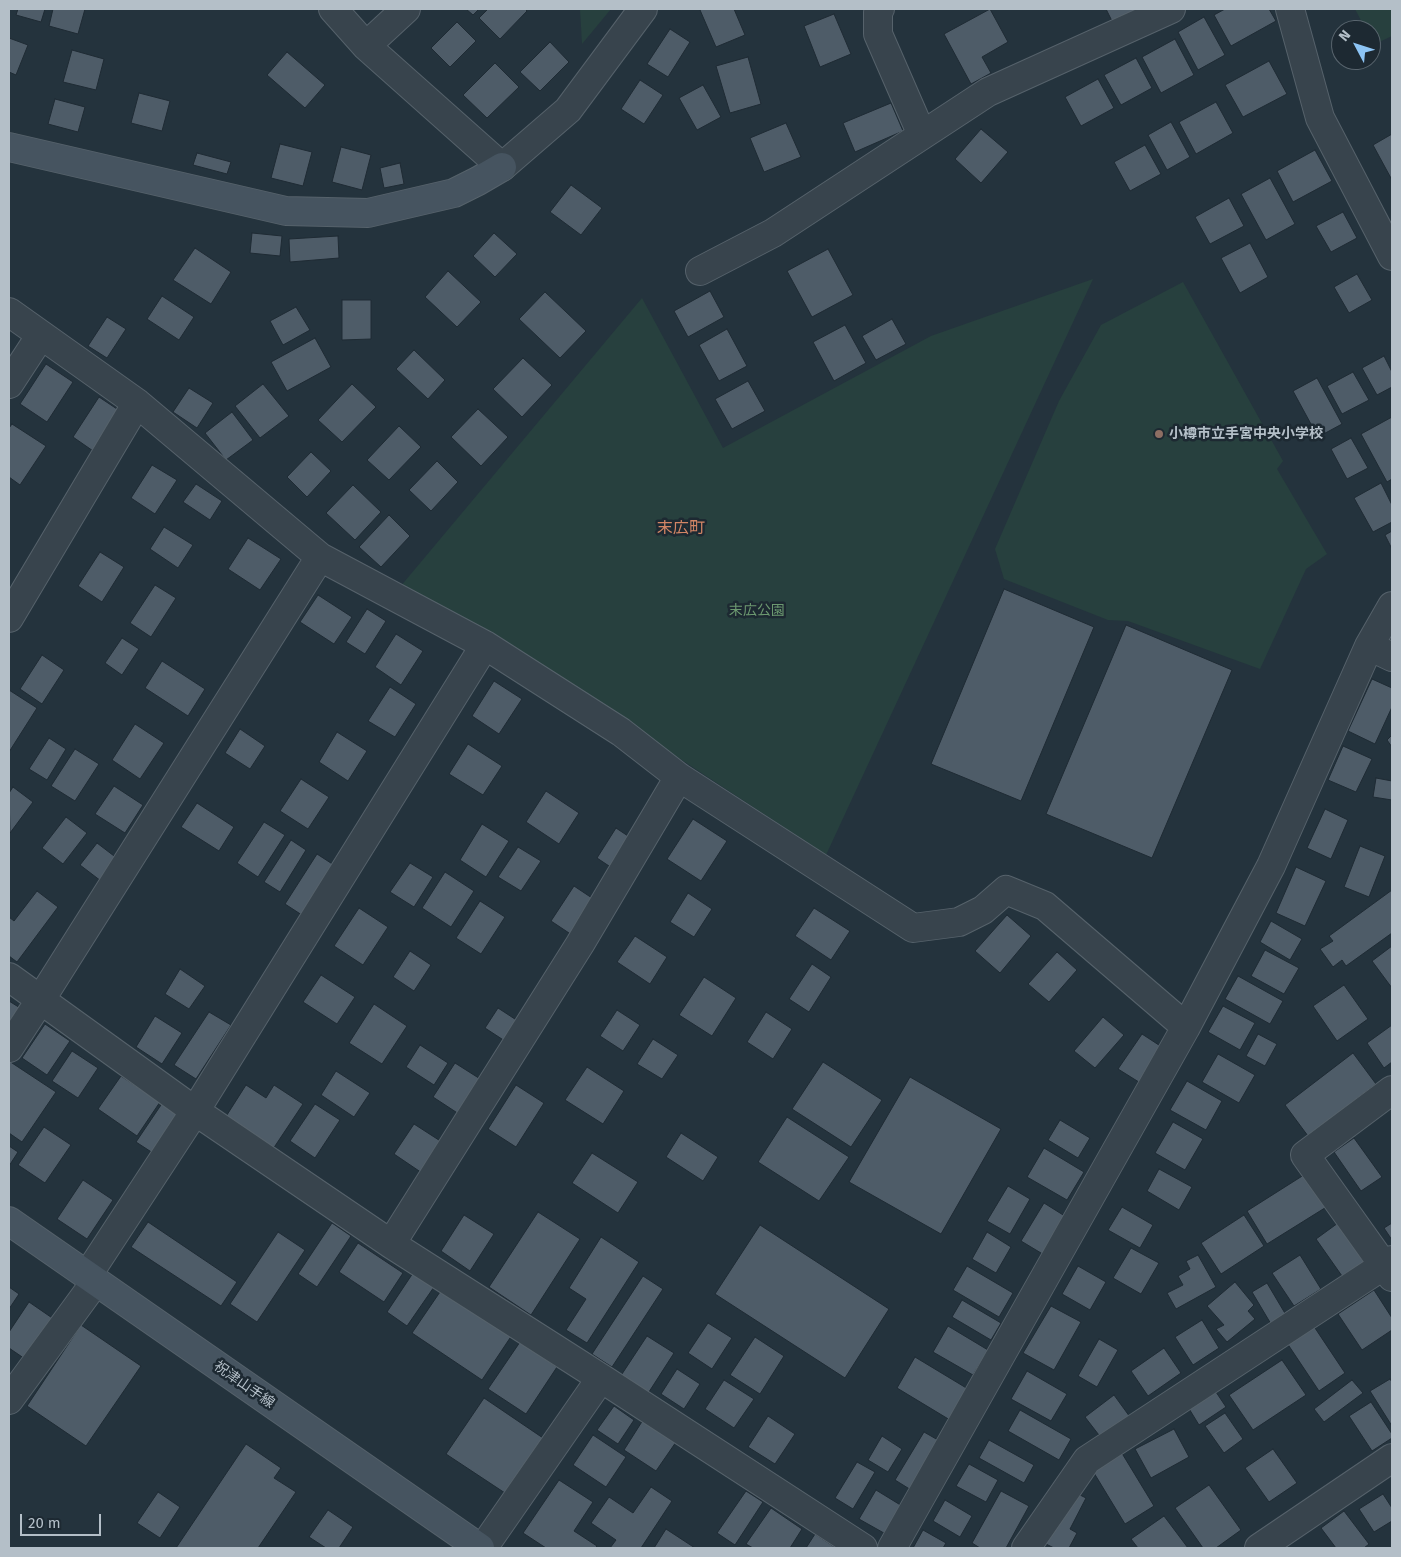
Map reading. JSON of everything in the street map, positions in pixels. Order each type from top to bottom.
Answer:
[{"type":"street","points":[[333,9],[366,46],[502,167]]},
{"type":"street","points":[[366,46],[406,9]]},
{"type":"street","points":[[9,147],[286,211],[368,213],[454,192],[502,167],[568,110],[643,9]]},
{"type":"street","points":[[880,9],[878,12],[878,34],[922,135]]},
{"type":"street","points":[[700,271],[773,233],[988,92],[1171,9]]},
{"type":"street","points":[[1290,9],[1320,118],[1392,256]]},
{"type":"street","points":[[9,312],[137,402],[320,558],[485,645],[621,732],[679,777],[913,928],[959,922],[983,910],[1006,890],[1045,906],[1186,1027]]},
{"type":"street","points":[[9,384],[41,334]]},
{"type":"street","points":[[9,618],[137,402]]},
{"type":"street","points":[[9,1048],[320,558]]},
{"type":"street","points":[[892,1548],[1186,1027],[1381,651],[1392,606]]},
{"type":"street","points":[[9,1400],[92,1279],[485,645]]},
{"type":"street","points":[[391,1244],[580,944],[679,777]]},
{"type":"street","points":[[9,977],[195,1110],[391,1244],[863,1548]]},
{"type":"street","points":[[1026,1548],[1087,1460],[1390,1268],[1305,1155],[1392,1090]]},
{"type":"street","name":"祝津山手線","points":[[9,1221],[482,1548]]},
{"type":"street","points":[[482,1548],[601,1378]]},
{"type":"street","points":[[1259,1548],[1392,1458]]},
{"type":"green space","points":[[580,9],[611,9],[582,44]]},
{"type":"green space","points":[[1355,9],[1392,9],[1392,36],[1381,41],[1381,20],[1361,20]]},
{"type":"green space","name":"末広公園","points":[[1093,279],[826,855],[489,633],[400,587],[642,298],[723,448],[931,336]]},
{"type":"green space","points":[[1183,282],[1283,461],[1277,469],[1327,554],[1306,569],[1260,669],[1128,621],[1108,620],[1004,579],[995,549],[1059,401],[1101,325]]},
{"type":"building","points":[[18,9],[45,9],[41,22],[16,15]]},
{"type":"building","points":[[53,9],[85,9],[78,34],[49,26]]},
{"type":"building","points":[[466,9],[479,9],[473,15]]},
{"type":"building","points":[[488,9],[525,9],[527,11],[500,39],[479,18]]},
{"type":"building","points":[[734,9],[745,35],[716,47],[700,10]]},
{"type":"building","points":[[990,9],[1008,42],[982,57],[991,73],[971,84],[944,34]]},
{"type":"building","points":[[1106,9],[1139,9],[1113,23]]},
{"type":"building","points":[[1225,9],[1269,9],[1276,21],[1231,46],[1214,15]]},
{"type":"building","points":[[834,14],[851,54],[820,67],[804,26]]},
{"type":"building","points":[[1204,17],[1225,55],[1198,70],[1178,32]]},
{"type":"building","points":[[457,22],[476,41],[450,67],[431,48]]},
{"type":"building","points":[[670,29],[690,42],[668,77],[647,64]]},
{"type":"building","points":[[9,38],[28,45],[16,75],[9,72]]},
{"type":"building","points":[[1175,39],[1194,75],[1161,93],[1142,57]]},
{"type":"building","points":[[550,42],[569,62],[540,91],[520,72]]},
{"type":"building","points":[[72,50],[104,59],[96,90],[63,82]]},
{"type":"building","points":[[287,52],[325,85],[305,108],[267,75]]},
{"type":"building","points":[[748,57],[761,104],[730,113],[716,66]]},
{"type":"building","points":[[1136,58],[1152,88],[1121,105],[1104,75]]},
{"type":"building","points":[[1269,61],[1287,94],[1243,117],[1225,85]]},
{"type":"building","points":[[495,63],[519,87],[487,118],[463,95]]},
{"type":"building","points":[[1098,79],[1114,108],[1081,126],[1065,97]]},
{"type":"building","points":[[640,80],[663,95],[644,124],[621,109]]},
{"type":"building","points":[[703,85],[721,117],[697,130],[679,98]]},
{"type":"building","points":[[139,93],[170,101],[162,131],[131,123]]},
{"type":"building","points":[[55,99],[85,107],[78,132],[48,124]]},
{"type":"building","points":[[1216,102],[1233,133],[1196,154],[1179,122]]},
{"type":"building","points":[[891,103],[903,131],[855,152],[843,123]]},
{"type":"building","points":[[1171,122],[1190,157],[1167,170],[1148,135]]},
{"type":"building","points":[[786,123],[801,157],[764,172],[750,138]]},
{"type":"building","points":[[981,129],[1008,152],[981,183],[955,159]]},
{"type":"building","points":[[1392,134],[1392,180],[1373,145]]},
{"type":"building","points":[[280,144],[312,152],[303,186],[271,178]]},
{"type":"building","points":[[1145,145],[1161,174],[1130,191],[1114,162]]},
{"type":"building","points":[[341,147],[371,155],[362,190],[332,182]]},
{"type":"building","points":[[1315,150],[1332,181],[1293,202],[1277,171]]},
{"type":"building","points":[[197,153],[231,162],[227,174],[193,165]]},
{"type":"building","points":[[400,163],[404,184],[384,188],[380,168]]},
{"type":"building","points":[[1270,178],[1295,224],[1266,240],[1241,194]]},
{"type":"building","points":[[571,185],[602,208],[581,235],[550,212]]},
{"type":"building","points":[[1229,198],[1244,226],[1210,244],[1195,217]]},
{"type":"building","points":[[1343,212],[1357,238],[1331,252],[1316,226]]},
{"type":"building","points":[[252,233],[282,236],[280,256],[250,253]]},
{"type":"building","points":[[494,233],[517,254],[495,277],[473,256]]},
{"type":"building","points":[[338,236],[339,258],[290,262],[289,239]]},
{"type":"building","points":[[1250,243],[1268,277],[1240,293],[1221,258]]},
{"type":"building","points":[[195,248],[231,272],[211,304],[173,280]]},
{"type":"building","points":[[828,249],[853,295],[812,317],[787,271]]},
{"type":"building","points":[[448,271],[481,302],[457,327],[425,297]]},
{"type":"building","points":[[1357,274],[1372,300],[1349,313],[1334,287]]},
{"type":"building","points":[[710,291],[724,317],[688,337],[674,311]]},
{"type":"building","points":[[545,292],[586,331],[560,358],[519,319]]},
{"type":"building","points":[[162,296],[194,317],[179,340],[147,319]]},
{"type":"building","points":[[342,300],[371,300],[371,339],[342,340]]},
{"type":"building","points":[[296,307],[310,330],[283,345],[270,321]]},
{"type":"building","points":[[107,317],[126,329],[107,358],[88,346]]},
{"type":"building","points":[[892,319],[906,344],[876,360],[862,336]]},
{"type":"building","points":[[845,325],[866,363],[834,381],[813,342]]},
{"type":"building","points":[[727,329],[747,366],[719,381],[699,345]]},
{"type":"building","points":[[315,338],[331,367],[287,391],[271,362]]},
{"type":"building","points":[[414,350],[445,380],[428,399],[396,369]]},
{"type":"building","points":[[1384,356],[1392,372],[1392,387],[1377,395],[1362,368]]},
{"type":"building","points":[[523,358],[552,385],[522,417],[493,389]]},
{"type":"building","points":[[46,364],[73,382],[47,422],[20,404]]},
{"type":"building","points":[[1353,372],[1369,400],[1342,414],[1327,386]]},
{"type":"building","points":[[1317,378],[1342,424],[1318,437],[1293,391]]},
{"type":"building","points":[[748,381],[765,411],[732,429],[715,399]]},
{"type":"building","points":[[263,384],[289,416],[260,438],[235,406]]},
{"type":"building","points":[[352,384],[376,407],[342,442],[318,420]]},
{"type":"building","points":[[189,388],[213,403],[197,428],[173,412]]},
{"type":"building","points":[[99,397],[123,413],[96,453],[73,437]]},
{"type":"building","points":[[478,409],[508,437],[481,466],[451,437]]},
{"type":"building","points":[[232,412],[253,440],[226,460],[205,433]]},
{"type":"building","points":[[1392,417],[1392,479],[1387,482],[1361,434]]},
{"type":"building","points":[[12,424],[46,446],[20,485],[9,477],[9,428]]},
{"type":"building","points":[[399,426],[421,447],[389,480],[367,460]]},
{"type":"building","points":[[1351,438],[1368,468],[1347,479],[1331,449]]},
{"type":"building","points":[[311,452],[331,471],[307,497],[287,477]]},
{"type":"building","points":[[437,461],[458,482],[431,511],[409,490]]},
{"type":"building","points":[[152,465],[177,480],[155,514],[131,498]]},
{"type":"building","points":[[1381,483],[1392,505],[1392,522],[1373,532],[1354,498]]},
{"type":"building","points":[[196,484],[222,501],[210,520],[183,502]]},
{"type":"building","points":[[353,485],[381,512],[355,540],[326,513]]},
{"type":"building","points":[[389,515],[410,536],[381,567],[359,547]]},
{"type":"building","points":[[164,527],[193,545],[178,568],[150,549]]},
{"type":"building","points":[[1392,531],[1392,549],[1385,535]]},
{"type":"building","points":[[248,538],[281,559],[260,590],[228,569]]},
{"type":"building","points":[[100,552],[124,567],[102,602],[78,586]]},
{"type":"building","points":[[155,585],[176,598],[151,637],[130,623]]},
{"type":"building","points":[[1004,589],[1094,627],[1021,801],[931,764]]},
{"type":"building","points":[[318,595],[352,617],[334,644],[300,622]]},
{"type":"building","points":[[367,609],[386,621],[365,654],[346,642]]},
{"type":"building","points":[[1126,625],[1232,670],[1152,858],[1046,814]]},
{"type":"building","points":[[396,634],[423,651],[401,685],[375,667]]},
{"type":"building","points":[[122,638],[139,649],[122,675],[105,663]]},
{"type":"building","points":[[42,655],[64,670],[42,704],[20,689]]},
{"type":"building","points":[[162,661],[205,689],[188,716],[145,688]]},
{"type":"building","points":[[1372,679],[1392,688],[1392,707],[1375,744],[1348,731]]},
{"type":"building","points":[[494,681],[522,699],[499,734],[472,716]]},
{"type":"building","points":[[390,687],[416,704],[395,737],[368,721]]},
{"type":"building","points":[[9,690],[37,708],[9,752]]},
{"type":"building","points":[[135,724],[164,743],[140,779],[112,760]]},
{"type":"building","points":[[240,729],[265,746],[250,769],[225,753]]},
{"type":"building","points":[[337,732],[367,751],[348,781],[319,762]]},
{"type":"building","points":[[1392,735],[1392,747],[1387,740]]},
{"type":"building","points":[[49,738],[66,749],[47,780],[29,769]]},
{"type":"building","points":[[468,744],[502,766],[483,795],[449,774]]},
{"type":"building","points":[[1343,746],[1372,759],[1356,792],[1328,780]]},
{"type":"building","points":[[75,749],[99,764],[75,801],[51,786]]},
{"type":"building","points":[[1376,778],[1392,781],[1392,800],[1373,797]]},
{"type":"building","points":[[301,779],[329,797],[308,829],[280,811]]},
{"type":"building","points":[[114,786],[143,805],[125,833],[95,814]]},
{"type":"building","points":[[13,787],[33,802],[10,833],[9,793]]},
{"type":"building","points":[[546,791],[579,813],[559,844],[526,822]]},
{"type":"building","points":[[197,803],[234,827],[219,851],[181,827]]},
{"type":"building","points":[[1325,809],[1348,820],[1331,859],[1307,848]]},
{"type":"building","points":[[66,817],[87,833],[63,864],[42,848]]},
{"type":"building","points":[[693,819],[727,841],[701,881],[667,859]]},
{"type":"building","points":[[264,822],[285,835],[258,877],[237,863]]},
{"type":"building","points":[[482,824],[509,841],[486,877],[460,860]]},
{"type":"building","points":[[616,828],[634,840],[615,870],[597,858]]},
{"type":"building","points":[[291,840],[306,850],[280,892],[264,882]]},
{"type":"building","points":[[97,843],[118,859],[101,881],[80,865]]},
{"type":"building","points":[[1360,846],[1385,856],[1369,897],[1344,887]]},
{"type":"building","points":[[518,847],[541,861],[521,891],[498,877]]},
{"type":"building","points":[[317,854],[337,867],[305,917],[285,904]]},
{"type":"building","points":[[410,863],[433,877],[414,907],[390,892]]},
{"type":"building","points":[[1296,867],[1326,881],[1305,926],[1276,913]]},
{"type":"building","points":[[445,872],[474,891],[451,927],[422,908]]},
{"type":"building","points":[[574,886],[601,904],[578,939],[551,921]]},
{"type":"building","points":[[1392,890],[1392,933],[1346,966],[1342,960],[1333,967],[1320,949],[1333,941],[1329,936]]},
{"type":"building","points":[[37,891],[58,907],[17,962],[9,956],[9,917],[14,921]]},
{"type":"building","points":[[688,893],[712,909],[694,937],[670,922]]},
{"type":"building","points":[[480,901],[505,917],[481,954],[456,938]]},
{"type":"building","points":[[359,908],[388,927],[363,965],[334,946]]},
{"type":"building","points":[[814,908],[850,931],[831,960],[795,936]]},
{"type":"building","points":[[1007,915],[1031,936],[1000,973],[975,951]]},
{"type":"building","points":[[1271,921],[1302,939],[1290,960],[1260,942]]},
{"type":"building","points":[[635,936],[667,957],[650,984],[617,962]]},
{"type":"building","points":[[1392,946],[1392,988],[1372,961]]},
{"type":"building","points":[[1265,950],[1299,968],[1284,994],[1251,976]]},
{"type":"building","points":[[410,951],[431,965],[414,991],[393,977]]},
{"type":"building","points":[[1057,952],[1077,970],[1049,1002],[1028,984]]},
{"type":"building","points":[[812,964],[831,977],[809,1012],[789,999]]},
{"type":"building","points":[[180,969],[205,986],[189,1009],[165,994]]},
{"type":"building","points":[[321,975],[355,997],[337,1024],[303,1002]]},
{"type":"building","points":[[1238,976],[1283,1001],[1270,1024],[1225,999]]},
{"type":"building","points":[[704,977],[736,998],[712,1036],[679,1015]]},
{"type":"building","points":[[1344,985],[1368,1019],[1337,1041],[1313,1006]]},
{"type":"building","points":[[9,1001],[25,1011],[9,1035]]},
{"type":"building","points":[[374,1004],[407,1026],[382,1064],[349,1043]]},
{"type":"building","points":[[1223,1006],[1255,1023],[1240,1050],[1208,1032]]},
{"type":"building","points":[[498,1008],[521,1023],[508,1043],[485,1028]]},
{"type":"building","points":[[617,1010],[640,1025],[623,1051],[600,1036]]},
{"type":"building","points":[[209,1012],[231,1025],[196,1079],[174,1065]]},
{"type":"building","points":[[766,1012],[792,1029],[773,1059],[747,1042]]},
{"type":"building","points":[[155,1016],[182,1033],[162,1064],[136,1047]]},
{"type":"building","points":[[1103,1017],[1124,1035],[1095,1068],[1074,1051]]},
{"type":"building","points":[[45,1024],[70,1041],[47,1075],[22,1058]]},
{"type":"building","points":[[1392,1025],[1392,1062],[1384,1068],[1367,1043]]},
{"type":"building","points":[[1142,1034],[1165,1049],[1142,1084],[1118,1069]]},
{"type":"building","points":[[1258,1034],[1277,1044],[1265,1066],[1246,1056]]},
{"type":"building","points":[[653,1039],[678,1055],[662,1079],[637,1064]]},
{"type":"building","points":[[420,1045],[448,1063],[434,1085],[406,1067]]},
{"type":"building","points":[[72,1051],[98,1068],[78,1098],[52,1081]]},
{"type":"building","points":[[1353,1053],[1376,1084],[1308,1136],[1285,1105]]},
{"type":"building","points":[[1218,1054],[1255,1075],[1239,1103],[1202,1082]]},
{"type":"building","points":[[9,1061],[56,1092],[22,1142],[9,1133]]},
{"type":"building","points":[[823,1062],[882,1100],[851,1147],[792,1109]]},
{"type":"building","points":[[455,1063],[485,1082],[462,1116],[433,1097]]},
{"type":"building","points":[[587,1067],[624,1091],[603,1124],[565,1100]]},
{"type":"building","points":[[336,1071],[370,1093],[354,1117],[321,1095]]},
{"type":"building","points":[[121,1076],[160,1102],[137,1136],[98,1109]]},
{"type":"building","points":[[910,1077],[1001,1129],[941,1234],[849,1182]]},
{"type":"building","points":[[1187,1081],[1222,1101],[1206,1130],[1170,1110]]},
{"type":"building","points":[[246,1085],[266,1098],[274,1085],[303,1104],[273,1149],[225,1118]]},
{"type":"building","points":[[516,1085],[544,1103],[516,1147],[488,1129]]},
{"type":"building","points":[[163,1102],[182,1115],[156,1155],[136,1142]]},
{"type":"building","points":[[315,1104],[340,1120],[315,1158],[290,1141]]},
{"type":"building","points":[[787,1117],[849,1157],[819,1201],[758,1162]]},
{"type":"building","points":[[1060,1120],[1090,1138],[1078,1158],[1048,1140]]},
{"type":"building","points":[[1173,1122],[1203,1139],[1185,1170],[1155,1153]]},
{"type":"building","points":[[414,1124],[445,1144],[425,1175],[394,1154]]},
{"type":"building","points":[[44,1127],[71,1145],[45,1183],[18,1165]]},
{"type":"building","points":[[681,1133],[718,1157],[703,1181],[666,1157]]},
{"type":"building","points":[[1354,1138],[1382,1177],[1361,1191],[1334,1152]]},
{"type":"building","points":[[9,1146],[18,1152],[9,1166]]},
{"type":"building","points":[[1044,1148],[1084,1172],[1067,1200],[1027,1177]]},
{"type":"building","points":[[592,1153],[638,1182],[618,1213],[572,1183]]},
{"type":"building","points":[[1159,1169],[1192,1187],[1179,1210],[1147,1191]]},
{"type":"building","points":[[1307,1173],[1328,1206],[1267,1244],[1247,1211]]},
{"type":"building","points":[[83,1180],[113,1200],[87,1239],[57,1219]]},
{"type":"building","points":[[1008,1186],[1030,1199],[1010,1234],[987,1221]]},
{"type":"building","points":[[1044,1203],[1068,1218],[1046,1256],[1021,1241]]},
{"type":"building","points":[[1122,1207],[1153,1225],[1140,1248],[1108,1230]]},
{"type":"building","points":[[538,1212],[580,1239],[531,1315],[489,1287]]},
{"type":"building","points":[[464,1215],[494,1234],[470,1271],[441,1251]]},
{"type":"building","points":[[1244,1215],[1264,1246],[1221,1274],[1201,1243]]},
{"type":"building","points":[[148,1222],[237,1282],[221,1306],[131,1247]]},
{"type":"building","points":[[332,1223],[351,1236],[317,1287],[298,1274]]},
{"type":"building","points":[[1338,1223],[1364,1262],[1342,1276],[1316,1239]]},
{"type":"building","points":[[1392,1223],[1392,1240],[1384,1228]]},
{"type":"building","points":[[760,1225],[889,1309],[845,1378],[715,1294]]},
{"type":"building","points":[[278,1232],[305,1250],[257,1322],[230,1304]]},
{"type":"building","points":[[987,1232],[1011,1247],[996,1273],[972,1259]]},
{"type":"building","points":[[601,1237],[639,1262],[587,1343],[566,1330],[586,1299],[569,1288]]},
{"type":"building","points":[[358,1243],[403,1273],[384,1302],[339,1272]]},
{"type":"building","points":[[1131,1248],[1159,1263],[1141,1294],[1113,1278]]},
{"type":"building","points":[[1198,1255],[1216,1287],[1176,1309],[1167,1293],[1183,1285],[1178,1276],[1190,1269],[1186,1261]]},
{"type":"building","points":[[1300,1255],[1321,1289],[1294,1306],[1272,1273]]},
{"type":"building","points":[[967,1266],[1013,1293],[999,1317],[953,1290]]},
{"type":"building","points":[[1078,1266],[1106,1282],[1090,1310],[1062,1294]]},
{"type":"building","points":[[413,1273],[434,1287],[407,1326],[387,1312]]},
{"type":"building","points":[[643,1276],[663,1289],[612,1367],[592,1354]]},
{"type":"building","points":[[1235,1282],[1254,1305],[1248,1311],[1255,1319],[1227,1342],[1216,1329],[1224,1325],[1207,1306]]},
{"type":"building","points":[[1267,1283],[1286,1315],[1271,1324],[1252,1292]]},
{"type":"building","points":[[9,1287],[19,1294],[9,1309]]},
{"type":"building","points":[[442,1289],[512,1335],[482,1380],[412,1333]]},
{"type":"building","points":[[1374,1290],[1392,1318],[1392,1330],[1362,1350],[1338,1314]]},
{"type":"building","points":[[962,1300],[1001,1323],[991,1340],[952,1317]]},
{"type":"building","points":[[29,1302],[58,1322],[31,1363],[9,1348],[9,1332]]},
{"type":"building","points":[[1051,1306],[1081,1322],[1054,1370],[1023,1353]]},
{"type":"building","points":[[1202,1320],[1219,1348],[1193,1365],[1175,1337]]},
{"type":"building","points":[[708,1323],[732,1338],[712,1369],[688,1353]]},
{"type":"building","points":[[81,1325],[141,1366],[86,1446],[27,1406]]},
{"type":"building","points":[[1313,1325],[1345,1373],[1319,1391],[1287,1343]]},
{"type":"building","points":[[948,1326],[988,1350],[973,1375],[933,1352]]},
{"type":"building","points":[[647,1336],[674,1353],[647,1395],[620,1377]]},
{"type":"building","points":[[755,1337],[784,1356],[760,1394],[730,1375]]},
{"type":"building","points":[[1099,1339],[1118,1350],[1097,1387],[1078,1376]]},
{"type":"building","points":[[520,1342],[557,1367],[526,1414],[488,1389]]},
{"type":"building","points":[[1164,1348],[1181,1373],[1148,1396],[1131,1371]]},
{"type":"building","points":[[915,1357],[968,1389],[950,1420],[897,1388]]},
{"type":"building","points":[[1282,1360],[1306,1395],[1253,1430],[1229,1395]]},
{"type":"building","points":[[677,1369],[700,1384],[684,1409],[661,1394]]},
{"type":"building","points":[[1027,1371],[1067,1394],[1051,1421],[1011,1399]]},
{"type":"building","points":[[1390,1379],[1392,1382],[1392,1426],[1370,1391]]},
{"type":"building","points":[[724,1380],[754,1399],[734,1428],[705,1409]]},
{"type":"building","points":[[1352,1380],[1363,1393],[1324,1422],[1314,1409]]},
{"type":"building","points":[[1214,1389],[1226,1407],[1199,1425],[1188,1407]]},
{"type":"building","points":[[1114,1395],[1130,1417],[1102,1439],[1085,1417]]},
{"type":"building","points":[[484,1398],[543,1438],[505,1493],[446,1454]]},
{"type":"building","points":[[1371,1402],[1392,1434],[1392,1438],[1372,1451],[1349,1416]]},
{"type":"building","points":[[614,1406],[634,1420],[618,1444],[597,1430]]},
{"type":"building","points":[[1020,1410],[1071,1439],[1059,1460],[1008,1431]]},
{"type":"building","points":[[1225,1413],[1243,1439],[1224,1453],[1205,1426]]},
{"type":"building","points":[[768,1416],[795,1434],[775,1464],[748,1447]]},
{"type":"building","points":[[643,1420],[676,1442],[656,1471],[624,1450]]},
{"type":"building","points":[[1174,1429],[1189,1457],[1151,1478],[1135,1449]]},
{"type":"building","points":[[924,1432],[945,1444],[916,1493],[895,1480]]},
{"type":"building","points":[[593,1435],[626,1457],[606,1487],[573,1465]]},
{"type":"building","points":[[882,1436],[902,1449],[888,1472],[868,1460]]},
{"type":"building","points":[[989,1440],[1034,1465],[1024,1483],[979,1458]]},
{"type":"building","points":[[246,1444],[281,1468],[274,1478],[296,1492],[258,1548],[176,1548]]},
{"type":"building","points":[[1273,1449],[1297,1483],[1269,1502],[1245,1468]]},
{"type":"building","points":[[1120,1450],[1154,1506],[1125,1524],[1091,1468]]},
{"type":"building","points":[[857,1462],[875,1472],[853,1509],[835,1498]]},
{"type":"building","points":[[969,1464],[998,1480],[986,1502],[956,1486]]},
{"type":"building","points":[[559,1480],[593,1502],[574,1531],[597,1546],[595,1548],[546,1548],[523,1533]]},
{"type":"building","points":[[1209,1485],[1241,1530],[1216,1548],[1203,1548],[1175,1508]]},
{"type":"building","points":[[651,1487],[672,1501],[641,1548],[610,1548],[616,1540],[591,1523],[609,1497],[633,1513]]},
{"type":"building","points":[[1068,1489],[1086,1498],[1070,1529],[1077,1533],[1069,1548],[1054,1548],[1040,1541]]},
{"type":"building","points":[[876,1490],[907,1509],[891,1537],[859,1519]]},
{"type":"building","points":[[746,1491],[763,1502],[735,1545],[717,1533]]},
{"type":"building","points":[[1001,1491],[1029,1506],[1006,1548],[980,1548],[972,1543]]},
{"type":"building","points":[[158,1492],[180,1507],[160,1538],[137,1523]]},
{"type":"building","points":[[1383,1494],[1392,1508],[1392,1521],[1374,1532],[1359,1509]]},
{"type":"building","points":[[945,1500],[972,1516],[960,1537],[933,1521]]},
{"type":"building","points":[[771,1508],[802,1529],[790,1548],[753,1548],[746,1544]]},
{"type":"building","points":[[328,1510],[353,1527],[339,1548],[326,1548],[309,1537]]},
{"type":"building","points":[[1344,1511],[1369,1544],[1364,1548],[1336,1548],[1321,1528]]},
{"type":"building","points":[[1164,1516],[1188,1548],[1138,1548],[1131,1539]]},
{"type":"building","points":[[666,1529],[695,1548],[654,1548]]},
{"type":"building","points":[[923,1530],[946,1543],[943,1548],[913,1548]]},
{"type":"building","points":[[815,1534],[836,1548],[806,1548]]},
{"type":"place","name":"小樽市立手宮中央小学校","points":[[1159,434]]},
{"type":"district","name":"末広町","points":[[681,529]]}]
